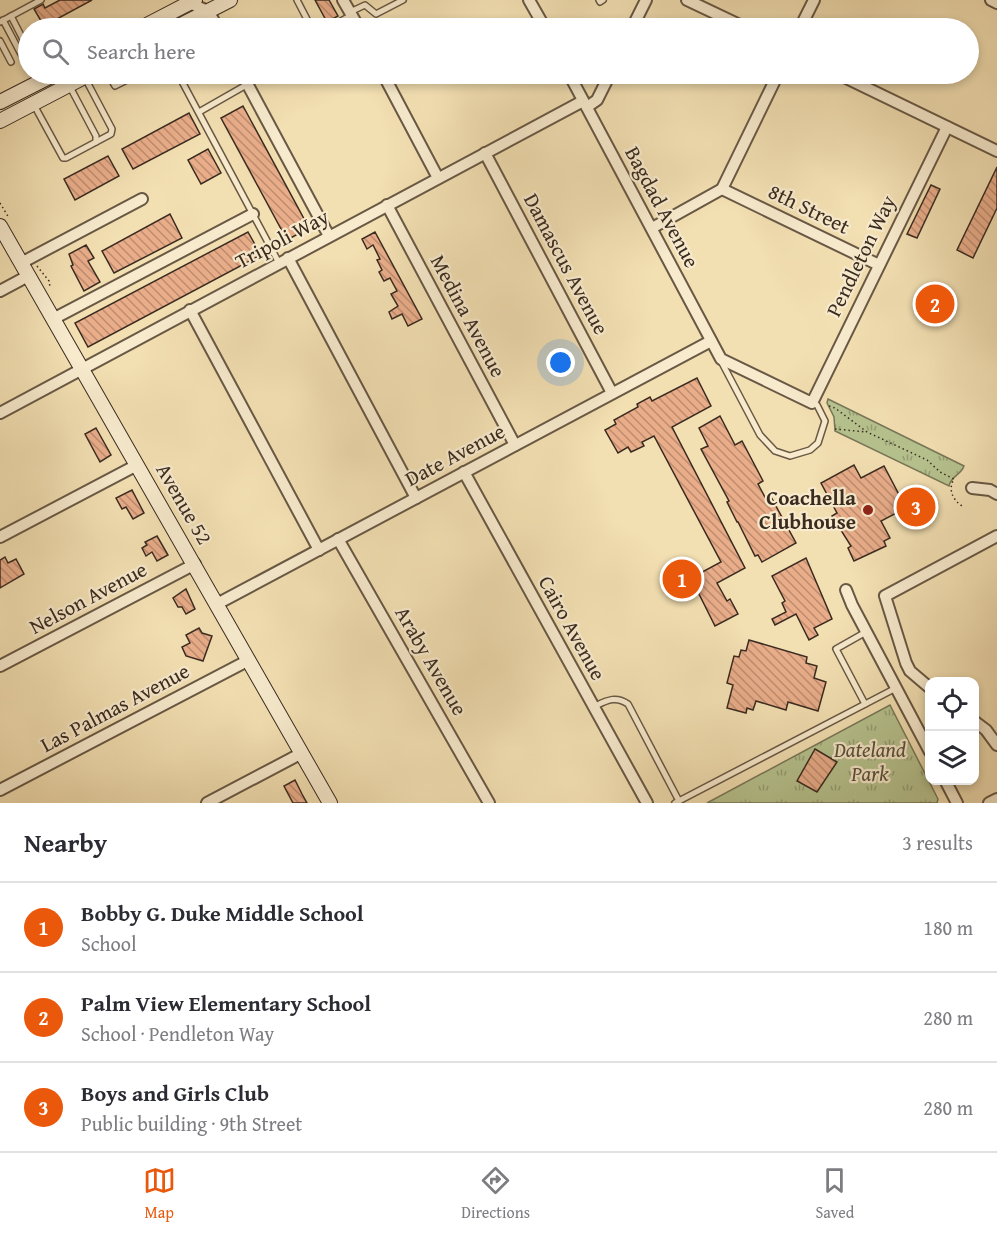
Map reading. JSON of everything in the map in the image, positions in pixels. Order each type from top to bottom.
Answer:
[{"type":"main road","points":[[194,18],[230,0]]},
{"type":"main road","points":[[160,18],[191,1]]},
{"type":"main road","points":[[0,102],[35,84]]},
{"type":"main road","points":[[0,121],[69,85]]},
{"type":"main road","name":"Avenue 52","points":[[0,226],[330,803]]},
{"type":"street","points":[[344,0],[353,18]]},
{"type":"street","points":[[530,0],[540,18]]},
{"type":"street","points":[[637,18],[646,0]]},
{"type":"street","points":[[687,0],[725,18]]},
{"type":"street","points":[[805,18],[814,0]]},
{"type":"street","points":[[991,0],[997,3]]},
{"type":"street","points":[[191,1],[208,11],[212,18]]},
{"type":"street","points":[[249,84],[329,236]]},
{"type":"street","points":[[387,84],[438,178]]},
{"type":"street","name":"Bagdad Avenue","points":[[574,84],[721,359]]},
{"type":"street","name":"Tripoli Way","points":[[0,412],[485,153],[597,100],[604,84]]},
{"type":"street","points":[[652,228],[722,189],[773,84]]},
{"type":"street","points":[[859,84],[997,151]]},
{"type":"street","name":"Pendleton Way","points":[[812,403],[947,127]]},
{"type":"street","name":"Damascus Avenue","points":[[485,153],[612,393]]},
{"type":"street","name":"8th Street","points":[[722,189],[879,265]]},
{"type":"street","points":[[21,263],[142,199]]},
{"type":"street","name":"Medina Avenue","points":[[387,205],[515,445]]},
{"type":"street","points":[[53,319],[253,214]]},
{"type":"street","points":[[283,260],[416,498]]},
{"type":"street","points":[[0,291],[28,276]]},
{"type":"street","points":[[190,310],[319,550]]},
{"type":"street","name":"Date Avenue","points":[[217,604],[711,341]]},
{"type":"street","points":[[721,359],[812,403]]},
{"type":"street","points":[[0,537],[138,465]]},
{"type":"street","name":"Cairo Avenue","points":[[464,472],[646,803]]},
{"type":"street","points":[[972,488],[990,490],[997,494]]},
{"type":"street","points":[[925,683],[910,671],[885,596],[997,536]]},
{"type":"street","name":"Araby Avenue","points":[[338,539],[489,803]]},
{"type":"street","name":"Nelson Avenue","points":[[0,666],[195,564]]},
{"type":"street","points":[[846,590],[925,743]]},
{"type":"street","name":"Las Palmas Avenue","points":[[0,790],[249,660]]},
{"type":"street","points":[[979,724],[997,745]]},
{"type":"street","points":[[207,803],[302,753]]},
{"type":"street","points":[[948,785],[957,803]]},
{"type":"street","points":[[989,803],[997,799]]},
{"type":"lane","points":[[18,49],[1,21],[41,0]]},
{"type":"lane","points":[[297,0],[306,18]]},
{"type":"lane","points":[[344,18],[365,5],[376,14],[403,0]]},
{"type":"lane","points":[[11,16],[18,30]]},
{"type":"lane","points":[[0,41],[11,62]]},
{"type":"lane","points":[[33,103],[63,158],[66,158],[111,134],[112,129],[91,84]]},
{"type":"lane","points":[[184,84],[253,214],[283,260]]},
{"type":"lane","points":[[199,112],[236,84]]},
{"type":"lane","points":[[69,85],[96,135],[96,142]]},
{"type":"lane","points":[[721,359],[760,435],[775,451],[790,456],[797,455],[810,450],[818,443],[825,421],[817,405],[812,403]]},
{"type":"lane","points":[[865,704],[836,649],[866,632]]},
{"type":"lane","points":[[593,707],[609,699],[621,699],[628,704],[677,802],[896,688]]},
{"type":"path","points":[[835,408],[837,403]]},
{"type":"path","points":[[829,406],[867,432],[920,456],[940,472],[954,479],[951,485],[952,495],[962,506]]},
{"type":"path","points":[[835,429],[867,432]]},
{"type":"green space","points":[[828,399],[964,466],[963,469],[949,486],[835,431],[834,417],[827,403]]},
{"type":"green space","name":"Dateland Park","points":[[890,705],[925,774],[925,785],[931,785],[938,799],[937,803],[707,803]]},
{"type":"building","points":[[60,0],[92,0],[59,18],[39,18],[34,9],[43,4],[45,8]]},
{"type":"building","points":[[315,0],[329,0],[338,16],[325,18]]},
{"type":"building","points":[[243,106],[309,228],[287,240],[221,118]]},
{"type":"building","points":[[189,113],[200,134],[133,169],[122,149]]},
{"type":"building","points":[[208,149],[221,173],[201,184],[188,160]]},
{"type":"building","points":[[108,156],[119,176],[75,200],[64,179]]},
{"type":"building","points":[[997,167],[997,208],[973,258],[957,250]]},
{"type":"building","points":[[931,185],[940,189],[917,238],[907,234]]},
{"type":"building","points":[[170,214],[182,238],[114,273],[102,251]]},
{"type":"building","points":[[248,232],[261,255],[88,347],[75,323]]},
{"type":"building","points":[[375,232],[422,319],[408,326],[402,314],[392,319],[389,312],[398,306],[391,294],[397,291],[390,278],[384,281],[379,272],[382,270],[377,260],[380,259],[373,245],[367,249],[362,239]]},
{"type":"building","points":[[86,245],[94,258],[88,261],[100,282],[84,291],[71,266],[73,265],[69,254]]},
{"type":"building","points":[[697,378],[711,406],[672,427],[745,568],[717,583],[727,601],[730,599],[738,614],[715,626],[691,578],[721,562],[654,436],[642,442],[644,446],[631,452],[628,447],[618,453],[605,430],[616,424],[614,420],[638,407],[637,404],[650,397],[652,401]]},
{"type":"building","points":[[720,416],[735,445],[742,441],[763,481],[758,484],[766,499],[771,497],[796,543],[762,562],[758,555],[755,556],[701,449],[708,446],[699,428]]},
{"type":"building","points":[[96,428],[111,455],[100,462],[85,434]]},
{"type":"building","name":"Coachella Clubhouse","points":[[854,465],[861,478],[884,466],[906,508],[881,521],[890,538],[884,541],[886,546],[854,561],[848,548],[851,546],[832,516],[837,513],[821,483]]},
{"type":"building","points":[[132,490],[144,513],[133,519],[126,507],[122,509],[116,498]]},
{"type":"building","points":[[157,536],[168,555],[157,561],[152,552],[146,556],[142,548],[147,545],[145,542]]},
{"type":"building","points":[[5,557],[8,563],[16,559],[24,574],[0,588],[0,560]]},
{"type":"building","points":[[806,558],[832,619],[814,628],[818,635],[809,640],[796,614],[775,625],[772,619],[786,612],[782,603],[785,601],[772,576]]},
{"type":"building","points":[[186,589],[195,609],[186,614],[173,598]]},
{"type":"building","points":[[199,628],[202,633],[212,636],[203,661],[186,656],[182,647],[190,643],[186,635]]},
{"type":"building","points":[[749,640],[807,657],[806,663],[817,666],[814,678],[826,682],[818,711],[788,702],[786,710],[756,701],[753,710],[747,708],[746,713],[727,708],[733,685],[727,683],[734,656],[739,657],[741,650],[746,651]]},
{"type":"building","points":[[815,749],[837,762],[817,792],[797,781]]},
{"type":"building","points":[[295,780],[307,803],[293,803],[284,786]]},
{"type":"place","name":"Palm View Elementary School","points":[[935,304]]},
{"type":"place","name":"Boys and Girls Club","points":[[916,507]]},
{"type":"place","name":"Coachella Clubhouse","points":[[868,510]]},
{"type":"place","name":"Bobby G. Duke Middle School","points":[[682,579]]}]
